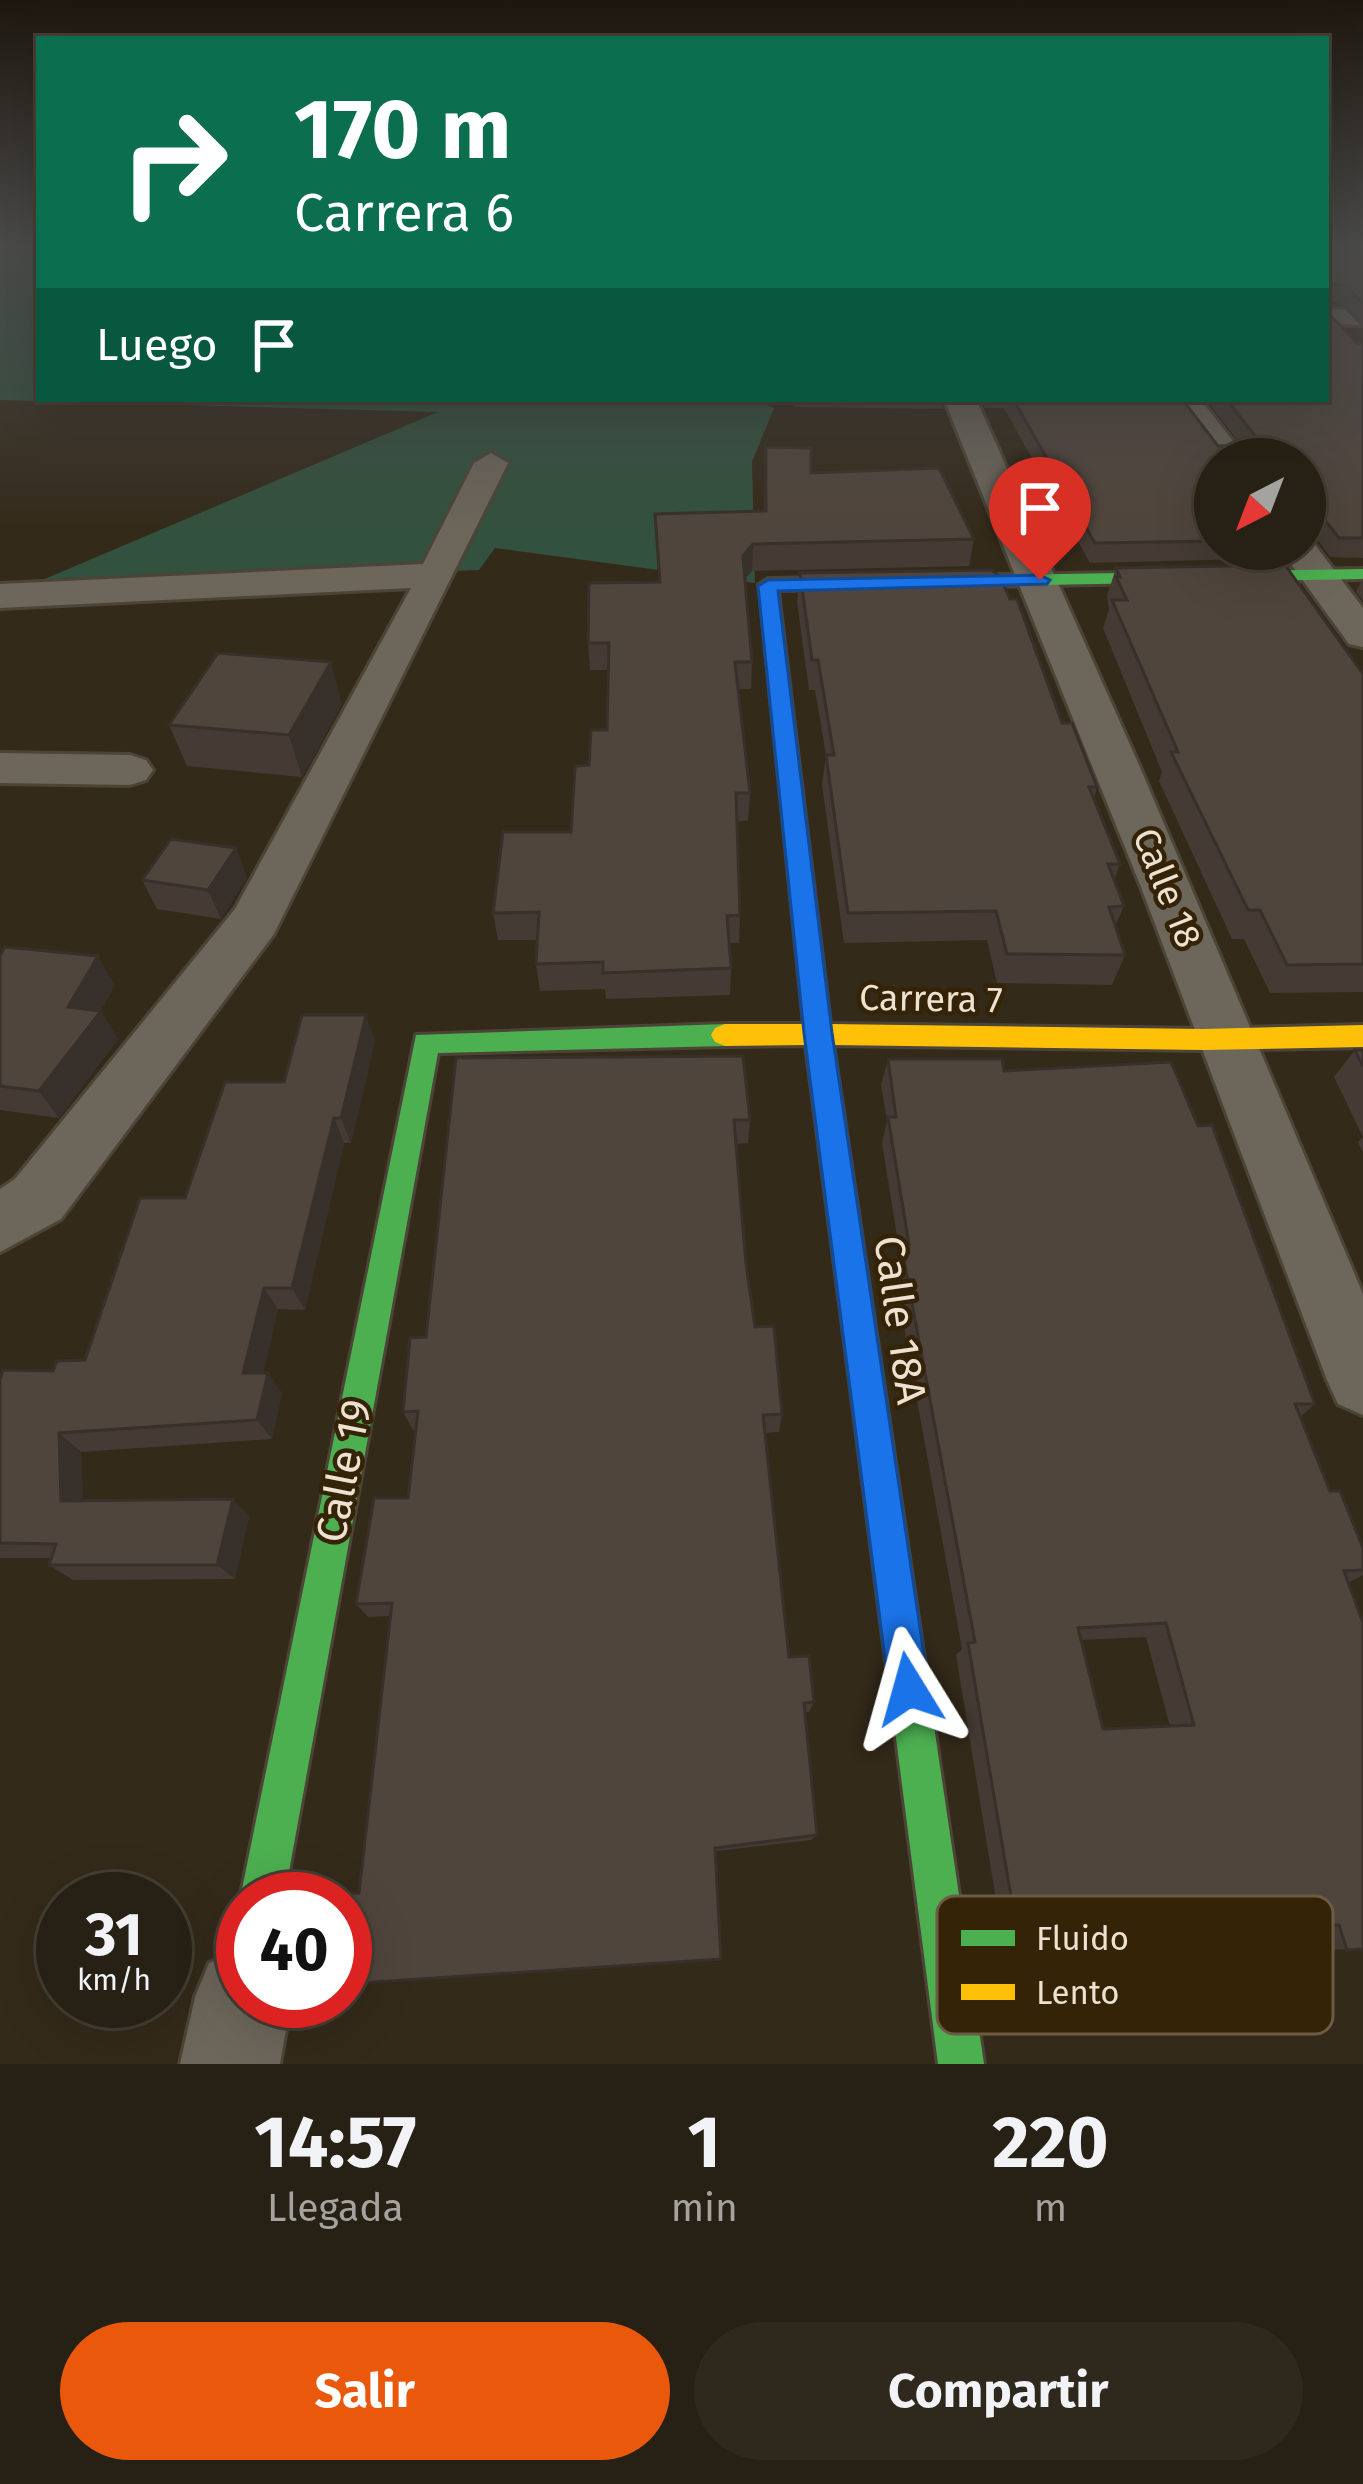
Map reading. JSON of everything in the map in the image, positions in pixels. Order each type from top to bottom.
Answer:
[{"type":"street","name":"Calle 18","points":[[961,402],[1040,580],[1230,1042],[1363,1380]]},
{"type":"street","points":[[1186,402],[1214,438]]},
{"type":"street","points":[[0,1223],[38,1199],[255,921],[491,463]]},
{"type":"street","points":[[1326,566],[1363,574]]},
{"type":"street","points":[[1040,580],[1194,570]]},
{"type":"street","points":[[1315,570],[1363,635]]},
{"type":"street","points":[[0,596],[437,575]]},
{"type":"street","name":"Calle 18A","points":[[938,1896],[818,1033],[768,586],[1040,580]]},
{"type":"street","points":[[0,768],[130,770]]},
{"type":"street","name":"Carrera 7","points":[[426,1043],[818,1033],[1230,1042],[1363,1036]]},
{"type":"street","name":"Calle 19","points":[[267,1872],[426,1043]]},
{"type":"street","points":[[230,2064],[237,2028]]},
{"type":"street","name":"Calle 18A","points":[[957,2034],[961,2064]]},
{"type":"green space","points":[[0,340],[36,340],[36,401],[0,400]]},
{"type":"green space","points":[[73,402],[761,402],[774,408],[752,462],[755,583],[495,548],[479,570],[21,589],[438,412]]},
{"type":"building","points":[[1329,340],[1354,340],[1363,344],[1363,538],[1339,538],[1326,522],[1326,438],[1257,438],[1228,402],[1329,402]]},
{"type":"building","points":[[1015,402],[1184,402],[1212,438],[1194,438],[1194,541],[1095,543]]},
{"type":"building","points":[[766,447],[811,448],[811,473],[939,468],[974,539],[753,544],[743,556],[752,662],[735,662],[750,793],[736,793],[740,915],[727,916],[731,968],[603,973],[603,962],[536,964],[539,912],[493,913],[503,832],[571,832],[575,766],[589,765],[591,730],[607,730],[609,643],[588,643],[589,583],[660,582],[655,514],[766,511]]},
{"type":"building","points":[[1116,568],[1289,570],[1363,674],[1363,964],[1287,965],[1260,910],[1248,910],[1171,752],[1178,752],[1112,600],[1127,600]]},
{"type":"building","points":[[992,570],[1010,599],[1017,599],[1062,723],[1072,723],[1097,787],[1089,787],[1120,864],[1108,864],[1124,906],[1109,907],[1125,955],[1007,954],[996,911],[848,913],[826,755],[834,755],[818,660],[812,660],[800,573]]},
{"type":"building","points":[[218,653],[331,662],[289,735],[169,725]]},
{"type":"building","points":[[171,839],[236,848],[208,890],[142,880]]},
{"type":"building","points":[[5,947],[98,956],[68,1007],[101,1011],[39,1091],[0,1086],[0,955]]},
{"type":"building","points":[[302,1015],[366,1015],[341,1118],[334,1118],[292,1288],[264,1288],[243,1373],[268,1373],[257,1420],[59,1433],[61,1501],[233,1499],[217,1565],[49,1565],[56,1544],[0,1543],[3,1370],[53,1371],[57,1361],[85,1360],[140,1198],[185,1198],[225,1082],[284,1082]]},
{"type":"building","points":[[743,1056],[750,1120],[734,1120],[746,1264],[755,1327],[774,1326],[782,1414],[763,1415],[789,1657],[809,1656],[814,1702],[804,1703],[817,1835],[715,1848],[721,1959],[372,1982],[372,1872],[361,1872],[392,1603],[356,1604],[374,1498],[408,1498],[418,1411],[403,1412],[410,1338],[426,1337],[456,1058]]},
{"type":"building","points":[[888,1059],[1002,1059],[1004,1071],[1171,1062],[1198,1126],[1212,1125],[1315,1404],[1295,1404],[1330,1491],[1340,1491],[1363,1548],[1363,1570],[1344,1571],[1363,1623],[1363,1949],[1347,1950],[1339,1925],[1333,1925],[1333,1896],[1011,1896],[968,1643],[975,1642],[901,1244],[909,1244],[888,1117],[896,1117]],"holes":[[[1166,1623],[1194,1725],[1103,1729],[1078,1628]]]},
{"type":"traffic: fast","points":[[770,601],[768,585],[1363,574]]},
{"type":"traffic: fast","points":[[267,1872],[426,1043],[725,1035]]},
{"type":"traffic: fast","points":[[859,1327],[938,1896]]},
{"type":"traffic: fast","points":[[957,2034],[961,2064]]},
{"type":"traffic: slow","points":[[770,601],[818,1033],[859,1327]]},
{"type":"traffic: slow","points":[[725,1035],[1363,1036]]},
{"type":"route","points":[[909,1689],[818,1033],[768,586],[1040,580]]}]
